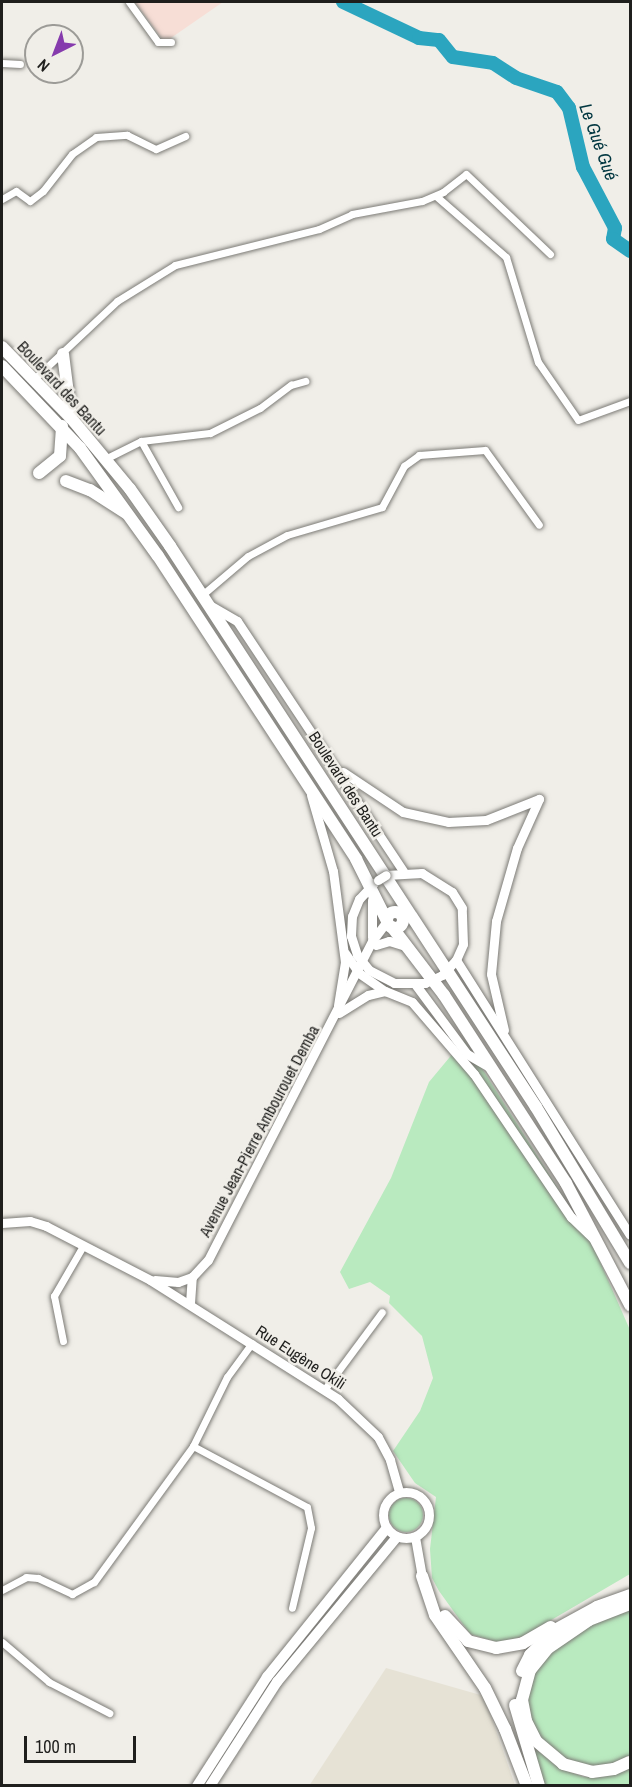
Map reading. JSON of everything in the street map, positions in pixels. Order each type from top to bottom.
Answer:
[{"type":"highway","name":"Boulevard des Bantu","points":[[2,347],[34,379],[66,422],[130,515],[356,859],[378,880],[394,889],[596,1202],[630,1263]]},
{"type":"highway","points":[[39,473],[60,456],[66,422],[63,354]]},
{"type":"highway","name":"Boulevard des Bantu","points":[[2,366],[105,459],[205,600],[320,774],[378,880],[390,924],[415,953],[445,970],[493,1070],[605,1251],[630,1305]]},
{"type":"highway","points":[[66,481],[90,490],[130,515]]},
{"type":"highway","points":[[320,774],[401,916],[445,970]]},
{"type":"highway","points":[[390,924],[401,925],[401,916]]},
{"type":"highway","points":[[422,1576],[453,1628],[478,1645],[504,1648],[630,1595]]},
{"type":"highway","points":[[422,1576],[435,1614],[485,1688],[505,1729],[526,1785]]},
{"type":"highway","points":[[630,1604],[589,1620],[548,1648],[530,1670],[522,1700],[526,1721],[536,1741],[563,1764],[592,1772],[614,1769],[630,1762]]},
{"type":"highway","points":[[539,1785],[517,1720],[516,1687],[530,1654],[574,1618]]},
{"type":"main road","points":[[205,600],[237,621],[336,766],[403,871]]},
{"type":"main road","points":[[336,766],[403,812],[448,822],[486,820],[539,799],[518,848],[496,921],[491,974],[505,1035]]},
{"type":"main road","points":[[306,781],[333,871],[344,951],[337,1014]]},
{"type":"main road","points":[[356,859],[374,907],[374,943],[395,942],[415,953]]},
{"type":"main road","points":[[403,871],[422,873],[452,892],[465,926],[445,970],[415,984],[386,981],[365,960],[351,936],[352,916],[378,880],[403,871]]},
{"type":"main road","name":"Avenue Jean-Pierre Ambourouet Demba","points":[[192,1277],[212,1253],[374,943],[390,924]]},
{"type":"main road","points":[[344,951],[359,973],[385,991],[412,1002],[474,1074],[571,1217],[605,1251]]},
{"type":"main road","points":[[445,970],[505,1035],[630,1234]]},
{"type":"main road","points":[[415,984],[467,1054],[493,1070]]},
{"type":"main road","points":[[337,1014],[368,995],[385,991]]},
{"type":"main road","name":"Rue Eugène Okili","points":[[2,1224],[30,1221],[150,1280],[190,1303],[324,1390],[351,1410],[378,1437],[390,1460],[399,1492]]},
{"type":"main road","points":[[150,1280],[178,1282],[192,1277],[190,1303]]},
{"type":"main road","points":[[399,1492],[419,1495],[428,1507],[426,1527],[415,1537],[397,1537],[387,1528],[383,1507],[399,1492]]},
{"type":"main road","points":[[197,1785],[267,1677],[387,1528]]},
{"type":"main road","points":[[210,1785],[277,1682],[397,1537]]},
{"type":"main road","points":[[415,1537],[422,1576]]},
{"type":"street","points":[[129,2],[158,42],[171,42]]},
{"type":"street","points":[[2,63],[20,64]]},
{"type":"street","points":[[2,199],[16,191],[30,201],[43,191],[72,154],[96,137],[127,135],[156,148],[184,136]]},
{"type":"street","points":[[34,379],[63,354],[117,300],[176,265],[319,229],[352,214],[436,196],[466,174],[550,254]]},
{"type":"street","points":[[436,196],[506,257],[538,362],[578,420],[630,401]]},
{"type":"street","points":[[105,459],[141,441],[210,433],[260,408],[291,385],[305,381]]},
{"type":"street","points":[[141,441],[178,507]]},
{"type":"street","points":[[205,600],[248,556],[287,535],[382,507],[404,466],[419,455],[485,450],[539,525]]},
{"type":"street","points":[[63,1341],[54,1296],[83,1246]]},
{"type":"street","points":[[324,1390],[382,1312]]},
{"type":"street","points":[[2,1590],[26,1577],[38,1578],[61,1592],[82,1591],[113,1559],[193,1446],[227,1377],[252,1343]]},
{"type":"street","points":[[193,1446],[307,1507],[311,1528],[292,1608]]},
{"type":"street","points":[[2,1642],[49,1682],[109,1713]]},
{"type":"shaded area","points":[[135,2],[223,2],[168,40],[162,39]]},
{"type":"shaded area","points":[[386,1668],[484,1696],[515,1785],[309,1786]]},
{"type":"green space","points":[[464,1040],[590,1239],[630,1330],[630,1574],[524,1636],[500,1643],[470,1634],[439,1591],[432,1578],[430,1549],[436,1497],[415,1483],[393,1451],[420,1411],[433,1378],[422,1336],[389,1303],[390,1296],[370,1282],[349,1289],[340,1272],[391,1178],[429,1082]]},
{"type":"green space","points":[[406,1498],[418,1503],[423,1515],[418,1527],[406,1532],[394,1527],[389,1515],[394,1503]]},
{"type":"green space","points":[[630,1608],[630,1755],[608,1766],[586,1768],[563,1761],[534,1731],[525,1699],[537,1664],[578,1630]]},
{"type":"green space","points":[[525,1728],[538,1751],[559,1768],[584,1777],[602,1777],[630,1767],[630,1785],[544,1785]]},
{"type":"waterway","name":"Le Gué Gué","points":[[343,2],[419,38],[439,40],[453,57],[493,63],[516,78],[557,92],[569,108],[583,167],[615,228],[613,239],[630,251]]}]
